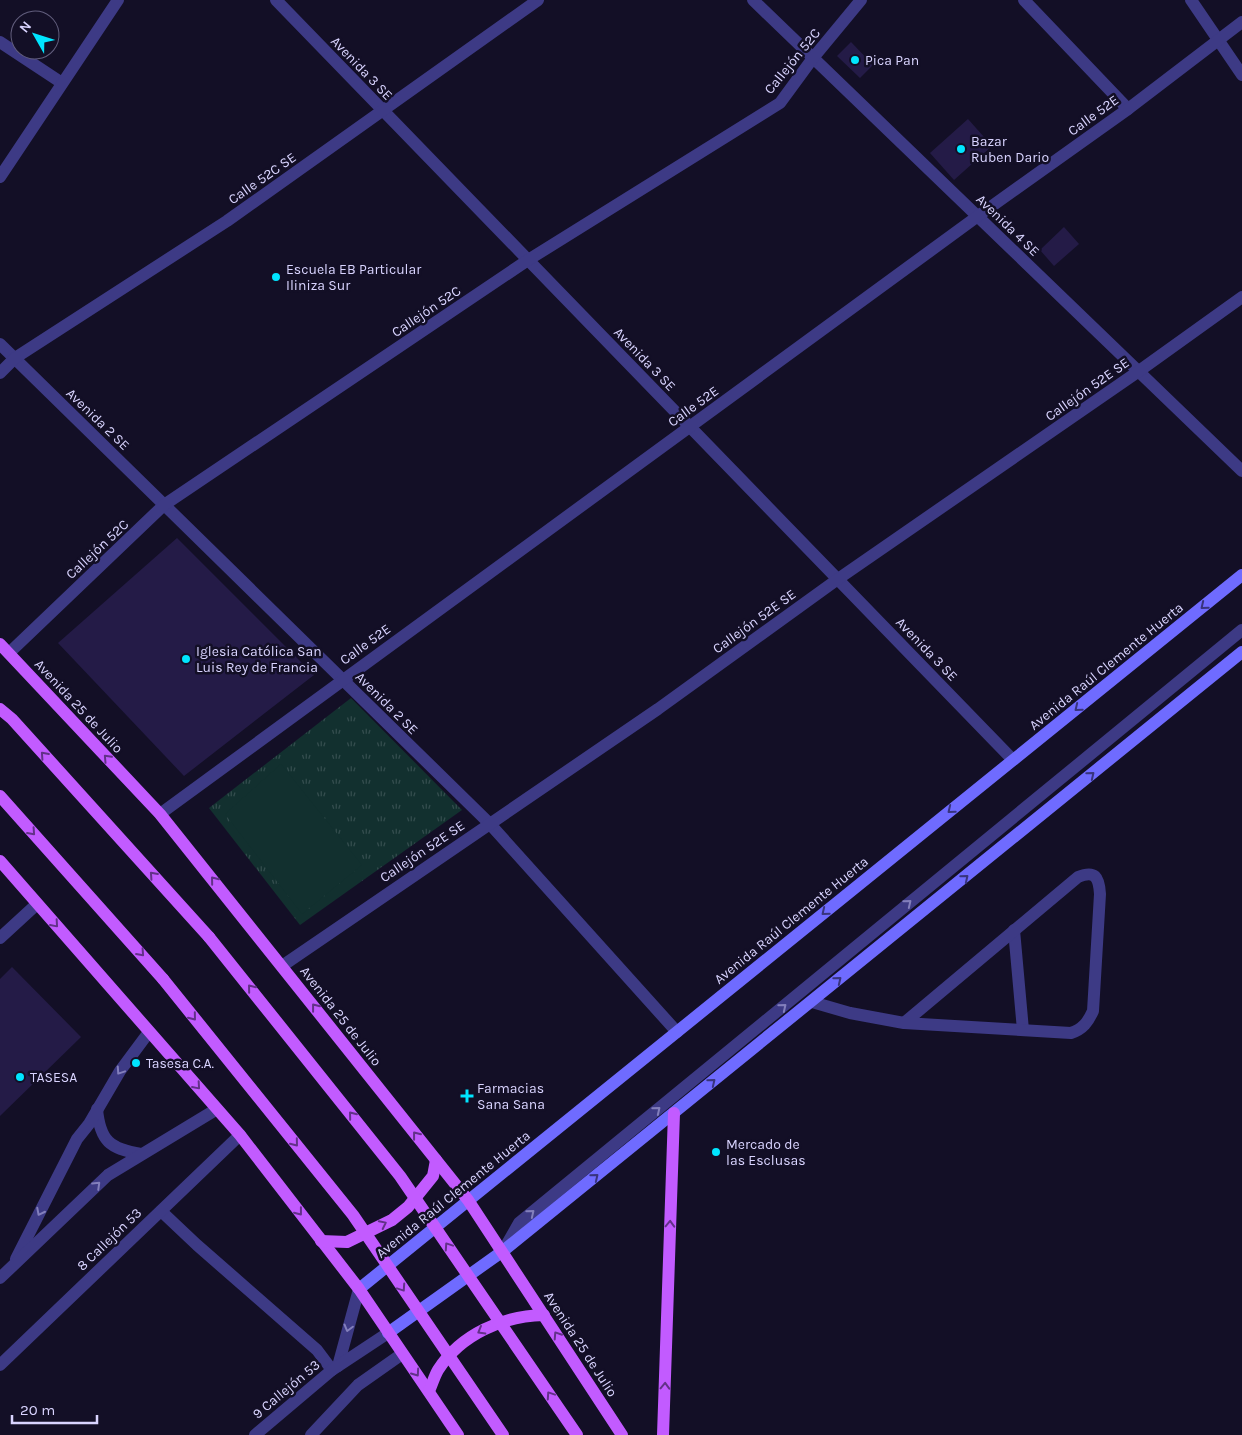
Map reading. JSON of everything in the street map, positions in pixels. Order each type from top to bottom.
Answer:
[{"type":"main road","name":"Avenida Raúl Clemente Huerta","points":[[359,1289],[1242,575]]},
{"type":"main road","name":"Avenida 25 de Julio","points":[[4,648],[160,814],[468,1200],[622,1435]]},
{"type":"main road","points":[[388,1333],[503,1251],[1242,652]]},
{"type":"main road","points":[[0,709],[12,719],[209,937],[400,1176],[577,1435]]},
{"type":"main road","points":[[0,796],[163,978],[352,1215],[503,1435]]},
{"type":"main road","points":[[0,861],[240,1135],[359,1289],[458,1435]]},
{"type":"main road","points":[[663,1435],[674,1113]]},
{"type":"main road","points":[[321,1241],[347,1242],[392,1220],[408,1207],[433,1176],[436,1160]]},
{"type":"main road","points":[[428,1391],[438,1370],[460,1345],[484,1328],[525,1316],[544,1315]]},
{"type":"street","points":[[0,177],[118,0]]},
{"type":"street","name":"Avenida 3 SE","points":[[276,0],[1013,760]]},
{"type":"street","name":"Calle 52C SE","points":[[0,373],[14,358],[227,221],[538,0]]},
{"type":"street","name":"Avenida 4 SE","points":[[753,0],[1242,472]]},
{"type":"street","name":"Callejón 52C","points":[[4,648],[164,505],[528,260],[780,103],[861,0]]},
{"type":"street","points":[[1024,0],[1128,109]]},
{"type":"street","points":[[1191,0],[1242,75]]},
{"type":"street","name":"Calle 52E","points":[[160,814],[342,679],[1128,109],[1242,22]]},
{"type":"street","points":[[0,42],[62,84]]},
{"type":"street","name":"Callejón 52E SE","points":[[282,966],[658,709],[838,579],[1139,371],[1242,296]]},
{"type":"street","name":"Avenida 2 SE","points":[[0,344],[489,824],[677,1032]]},
{"type":"street","points":[[503,1251],[519,1222],[1242,630]]},
{"type":"street","points":[[812,1002],[850,1013],[904,1023],[1071,1033],[1078,1030],[1085,1026],[1090,1019],[1092,1011],[1100,894],[1097,879],[1092,874],[1078,877],[904,1023]]},
{"type":"street","points":[[0,938],[37,904]]},
{"type":"street","points":[[1014,930],[1023,1030]]},
{"type":"street","points":[[11,1268],[77,1140],[89,1124],[120,1071],[149,1032]]},
{"type":"street","points":[[97,1109],[100,1130],[105,1137],[114,1146],[127,1152],[141,1154]]},
{"type":"street","points":[[0,1278],[108,1175],[217,1109]]},
{"type":"street","name":"8 Callejón 53","points":[[0,1365],[240,1135]]},
{"type":"street","points":[[161,1211],[335,1368]]},
{"type":"street","name":"9 Callejón 53","points":[[335,1368],[359,1289]]},
{"type":"street","name":"9 Callejón 53","points":[[255,1435],[335,1368],[388,1333]]},
{"type":"street","points":[[311,1435],[358,1385],[402,1354]]},
{"type":"green space","points":[[351,698],[462,810],[300,925],[209,808]]},
{"type":"green space","points":[[281,764],[362,865],[302,914],[225,814]]},
{"type":"building","name":"Pica Pan","points":[[851,42],[873,65],[860,78],[837,56]]},
{"type":"building","name":"Bazar Ruben Dario","points":[[968,119],[992,146],[954,180],[930,153]]},
{"type":"building","points":[[1064,227],[1079,244],[1054,266],[1040,250]]},
{"type":"building","name":"Iglesia Católica San Luis Rey de Francia","points":[[177,538],[314,675],[184,776],[58,643]]},
{"type":"building","name":"TASESA","points":[[12,967],[81,1037],[0,1116],[0,979]]},
{"type":"place","name":"Pica Pan","points":[[855,60]]},
{"type":"place","name":"Bazar Ruben Dario","points":[[961,149]]},
{"type":"place","name":"Escuela EB Particular Iliniza Sur","points":[[276,277]]},
{"type":"place","name":"Iglesia Católica San Luis Rey de Francia","points":[[186,659]]},
{"type":"place","name":"Tasesa C.A.","points":[[136,1063]]},
{"type":"place","name":"TASESA","points":[[20,1077]]},
{"type":"place","name":"Farmacias Sana Sana","points":[[467,1096]]},
{"type":"place","name":"Mercado de las Esclusas","points":[[716,1152]]}]
